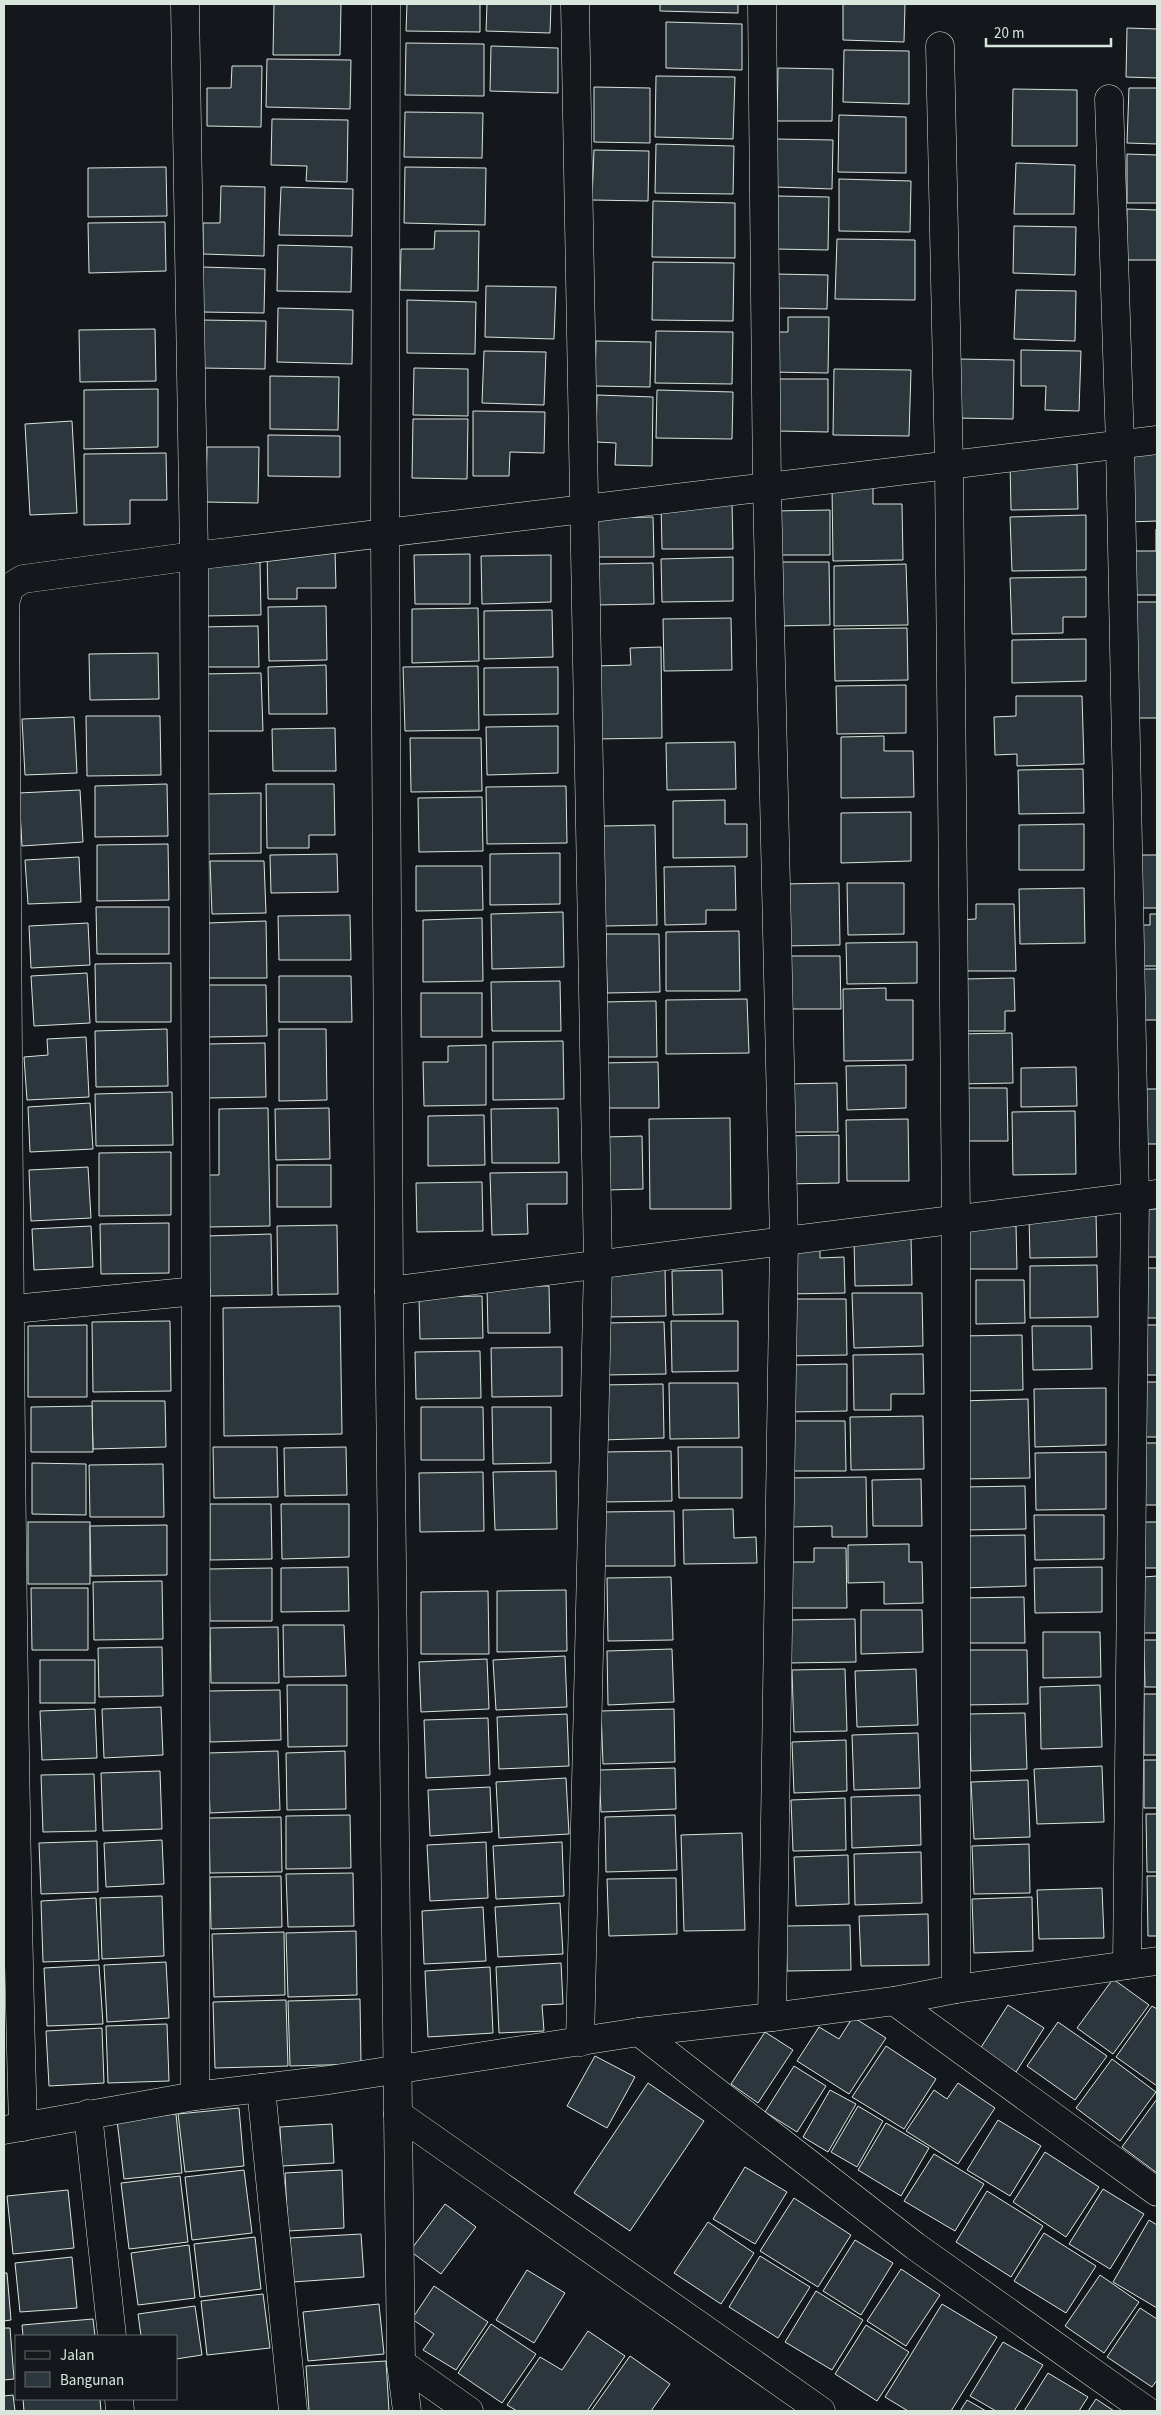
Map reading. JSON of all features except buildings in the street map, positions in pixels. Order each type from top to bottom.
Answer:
[{"type":"street","points":[[185,4],[194,556],[196,1291],[195,2096]]},
{"type":"street","points":[[386,4],[385,533],[389,1290],[401,2363],[407,2411]]},
{"type":"street","points":[[576,4],[598,1264],[580,2042]]},
{"type":"street","points":[[762,4],[767,487],[784,1241],[772,2018]]},
{"type":"street","points":[[940,46],[949,465],[956,1219],[956,1989]]},
{"type":"street","points":[[1109,99],[1146,1196],[1126,1964]]},
{"type":"street","points":[[1157,440],[194,556],[23,579],[7,587],[5,603],[7,1309],[15,1828],[14,2129],[195,2096],[398,2069],[639,2032],[772,2018],[894,2001],[956,1989],[1157,1961]]},
{"type":"street","points":[[389,1290],[1146,1196]]},
{"type":"street","points":[[7,1309],[196,1291]]},
{"type":"street","points":[[894,2001],[1157,2192]]},
{"type":"street","points":[[639,2032],[915,2246],[1147,2411]]},
{"type":"street","points":[[261,2088],[293,2411]]},
{"type":"street","points":[[88,2114],[112,2335]]},
{"type":"street","points":[[398,2114],[820,2411]]},
{"type":"street","points":[[401,2363],[469,2411]]}]
